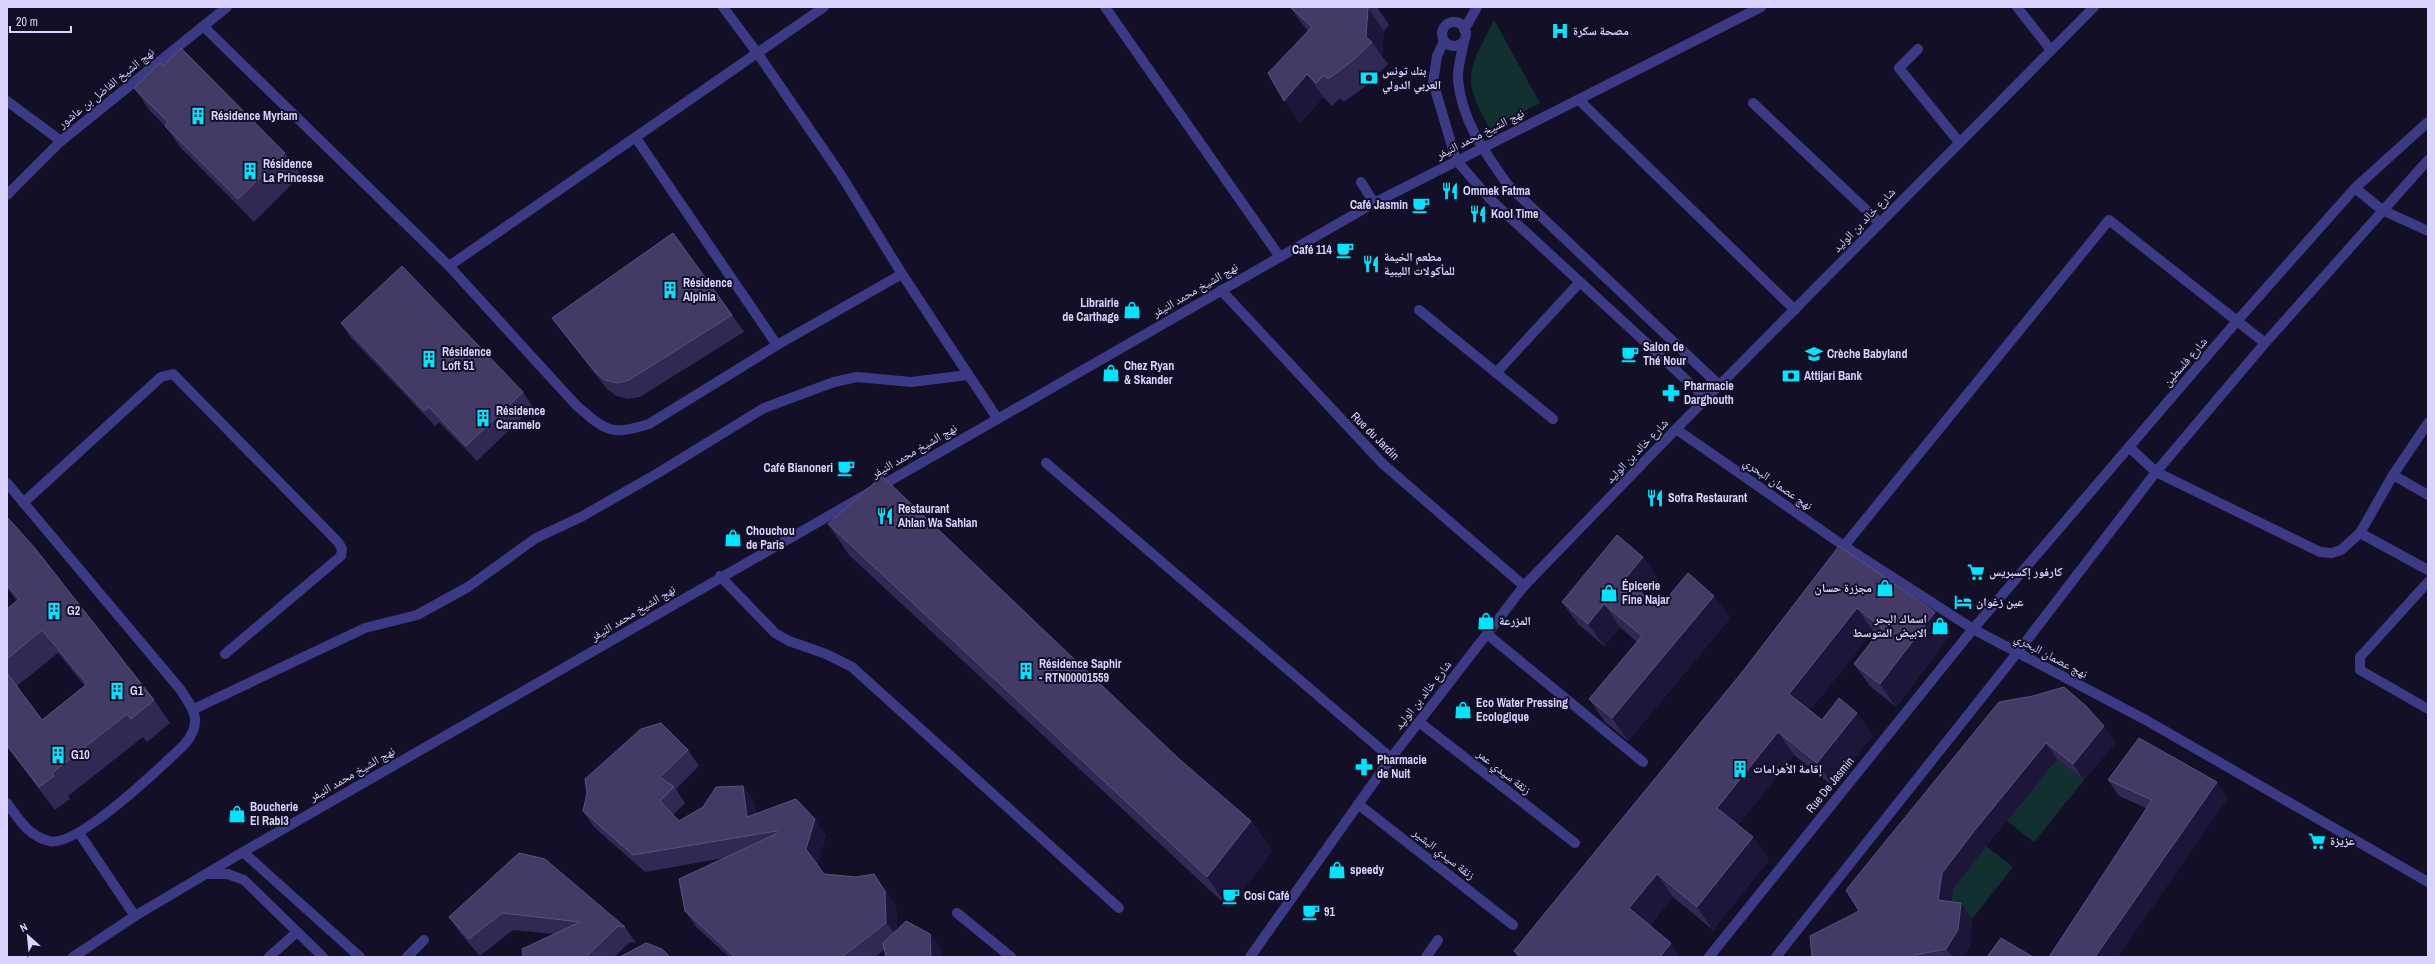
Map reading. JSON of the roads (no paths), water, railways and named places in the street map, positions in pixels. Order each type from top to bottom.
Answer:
[{"type":"street","name":"نهج الشيخ الفاضل بن عاشور","points":[[7,195],[61,141],[227,7]]},
{"type":"street","points":[[723,7],[758,54],[841,176],[902,274],[997,418]]},
{"type":"street","points":[[449,266],[824,7]]},
{"type":"street","points":[[1104,7],[1280,257]]},
{"type":"street","points":[[1477,7],[1464,30],[1464,41],[1458,79],[1464,113],[1481,147],[1508,185],[1720,386]]},
{"type":"street","name":"نهج الشيخ محمد النيفر","points":[[73,957],[136,916],[243,852],[605,644],[720,576],[1374,203],[1481,147],[1579,100],[1761,7]]},
{"type":"street","points":[[2016,7],[2051,50]]},
{"type":"street","name":"شارع خالد بن الوليد","points":[[1250,957],[1390,758],[1524,586],[1676,429],[2094,7]]},
{"type":"street","points":[[1464,30],[1456,23],[1449,24],[1443,29],[1444,41],[1437,56],[1433,82],[1456,160],[1490,199],[1707,399]]},
{"type":"street","points":[[203,26],[449,266],[576,405],[597,423],[611,430],[626,431],[649,424],[777,346],[902,274]]},
{"type":"street","points":[[1444,41],[1454,46],[1464,41]]},
{"type":"street","points":[[1918,49],[1899,68],[1959,142]]},
{"type":"street","points":[[1579,100],[1795,310]]},
{"type":"street","points":[[7,101],[61,141]]},
{"type":"street","points":[[1752,103],[1880,223]]},
{"type":"street","name":"شارع فلسطين","points":[[1972,629],[2237,321],[2356,188],[2428,122]]},
{"type":"street","points":[[636,138],[777,346]]},
{"type":"street","points":[[1776,957],[2017,653],[2156,472],[2265,344],[2382,210],[2428,160]]},
{"type":"street","points":[[1361,182],[1374,203]]},
{"type":"street","points":[[2356,188],[2382,210],[2428,231]]},
{"type":"street","points":[[1844,546],[2108,220],[2265,344]]},
{"type":"street","points":[[1496,373],[1580,282]]},
{"type":"street","name":"Rue du Jardin","points":[[1221,290],[1384,464],[1524,586]]},
{"type":"street","points":[[1419,310],[1553,419]]},
{"type":"street","points":[[23,503],[161,377],[173,374],[338,542],[342,549],[341,556],[225,654]]},
{"type":"street","points":[[194,709],[365,628],[417,615],[468,587],[536,538],[581,517],[658,473],[764,408],[834,382],[857,377],[911,382],[968,375]]},
{"type":"street","points":[[2129,447],[2156,472],[2320,552],[2332,553],[2341,550],[2360,533],[2393,475],[2428,422]]},
{"type":"street","name":"نهج عصمان البحري","points":[[1676,429],[1844,546],[1972,629],[2144,719],[2428,882]]},
{"type":"street","points":[[1046,463],[1390,758]]},
{"type":"street","points":[[2393,475],[2428,495]]},
{"type":"street","points":[[7,483],[180,689],[194,709],[196,723],[193,735],[184,745],[122,802],[79,833],[51,842],[31,834],[7,803]]},
{"type":"street","points":[[2360,533],[2428,570]]},
{"type":"street","points":[[720,576],[775,633],[789,641],[826,654],[852,667],[1119,908]]},
{"type":"street","points":[[2428,582],[2360,657],[2360,670],[2428,709]]},
{"type":"street","name":"Rue De Jasmin","points":[[1709,957],[1972,629]]},
{"type":"street","points":[[1487,634],[1643,762]]},
{"type":"street","name":"زنقة سيدي عمر","points":[[1418,722],[1574,843]]},
{"type":"street","name":"زنقة سيدي البشير","points":[[1358,804],[1513,924]]},
{"type":"street","points":[[79,833],[136,916]]},
{"type":"street","points":[[243,852],[360,957]]},
{"type":"street","points":[[206,874],[228,874],[244,880],[322,957]]},
{"type":"street","points":[[957,913],[1011,957]]},
{"type":"street","points":[[269,957],[297,932]]},
{"type":"street","points":[[408,957],[424,940]]},
{"type":"street","points":[[1426,957],[1438,940]]},
{"type":"place","name":"مصحة سكرة","points":[[1560,31]]},
{"type":"place","name":"بنك تونس العربي الدولي","points":[[1369,78]]},
{"type":"place","name":"Résidence Myriam","points":[[198,116]]},
{"type":"place","name":"Résidence La Princesse","points":[[250,171]]},
{"type":"place","name":"Ommek Fatma","points":[[1450,191]]},
{"type":"place","name":"Café Jasmin","points":[[1421,205]]},
{"type":"place","name":"Kool Time","points":[[1478,214]]},
{"type":"place","name":"Café 114","points":[[1345,250]]},
{"type":"place","name":"مطعم الخيمة للمأكولات الليبية","points":[[1371,264]]},
{"type":"place","name":"Résidence Alpinia","points":[[670,290]]},
{"type":"place","name":"Librairie de Carthage","points":[[1132,310]]},
{"type":"place","name":"Salon de Thé Nour","points":[[1630,354]]},
{"type":"place","name":"Crèche Babyland","points":[[1814,354]]},
{"type":"place","name":"Résidence Loft 51","points":[[429,359]]},
{"type":"place","name":"Chez Ryan & Skander","points":[[1111,373]]},
{"type":"place","name":"Attijari Bank","points":[[1791,376]]},
{"type":"place","name":"Pharmacie Darghouth","points":[[1671,393]]},
{"type":"place","name":"Résidence Caramelo","points":[[483,418]]},
{"type":"place","name":"Café Bianoneri","points":[[846,468]]},
{"type":"place","name":"Sofra Restaurant","points":[[1655,498]]},
{"type":"place","name":"Restaurant Ahlan Wa Sahlan","points":[[885,516]]},
{"type":"place","name":"Chouchou de Paris","points":[[733,538]]},
{"type":"place","name":"كارفور إكسبريس","points":[[1976,572]]},
{"type":"place","name":"مجزرة حسان","points":[[1885,588]]},
{"type":"place","name":"Épicerie Fine Najar","points":[[1609,593]]},
{"type":"place","name":"عين زغوان","points":[[1963,602]]},
{"type":"place","name":"G2","points":[[54,611]]},
{"type":"place","name":"المزرعة","points":[[1486,621]]},
{"type":"place","name":"اسماك البحر الابيض المتوسط","points":[[1940,626]]},
{"type":"place","name":"Résidence Saphir - RTN00001559","points":[[1026,671]]},
{"type":"place","name":"G1","points":[[117,691]]},
{"type":"place","name":"Eco Water Pressing Ecologique","points":[[1463,710]]},
{"type":"place","name":"G10","points":[[58,755]]},
{"type":"place","name":"Pharmacie de Nuit","points":[[1364,767]]},
{"type":"place","name":"إقامة الأهرامات","points":[[1740,769]]},
{"type":"place","name":"Boucherie El Rabi3","points":[[237,814]]},
{"type":"place","name":"عزيزة","points":[[2317,841]]},
{"type":"place","name":"speedy","points":[[1337,870]]},
{"type":"place","name":"Cosi Café","points":[[1231,896]]},
{"type":"place","name":"91","points":[[1311,912]]}]
